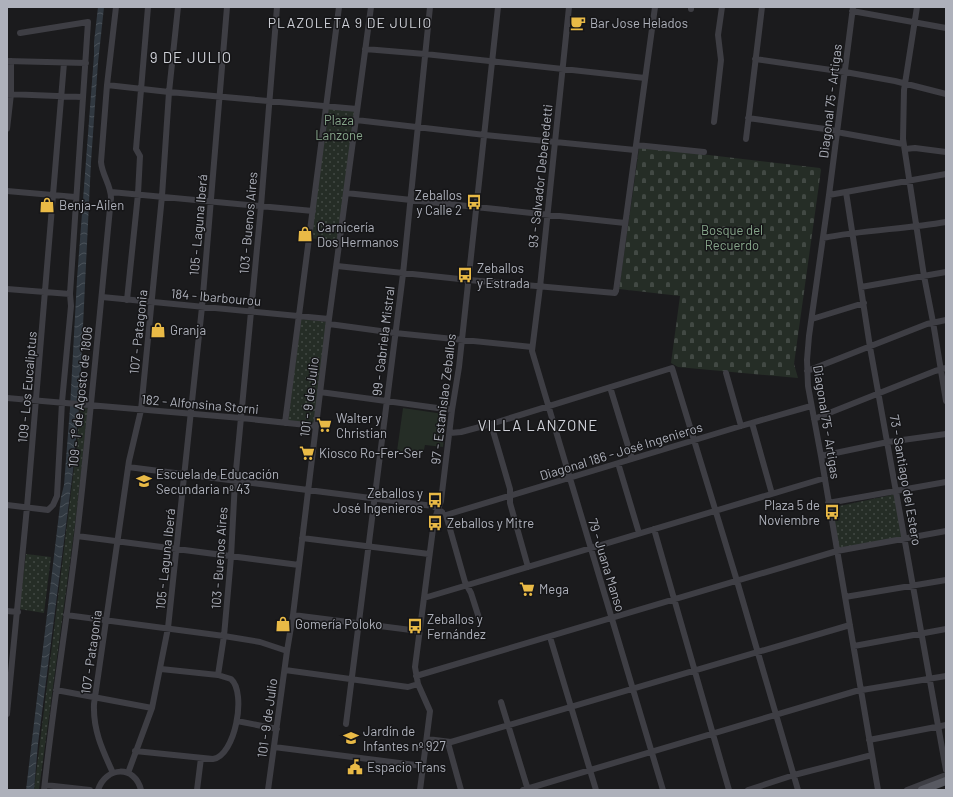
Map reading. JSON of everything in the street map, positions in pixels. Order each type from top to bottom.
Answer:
[{"type":"main road","points":[[922,790],[946,781]]},
{"type":"street","name":"109 - 1° de Agosto de 1806","points":[[44,787],[77,536],[102,297],[111,192],[102,172],[101,162],[107,85],[116,7]]},
{"type":"street","points":[[127,300],[138,194],[140,156],[136,150],[148,7]]},
{"type":"street","name":"107 - Patagonia","points":[[113,772],[99,741],[96,729],[94,716],[95,696],[128,467],[141,410],[162,196],[169,92],[178,7]]},
{"type":"street","name":"105 - Laguna Iberá","points":[[128,773],[152,708],[168,628],[202,307],[227,7]]},
{"type":"street","name":"103 - Buenos Aires","points":[[218,675],[224,636],[231,557],[236,481],[261,206],[277,7]]},
{"type":"street","points":[[285,423],[339,7]]},
{"type":"street","name":"101 - 9 de Julio","points":[[268,790],[293,615],[336,266],[371,7]]},
{"type":"street","name":"99 - Gabriela Mistral","points":[[346,724],[403,274],[430,7]]},
{"type":"street","name":"97 - Estanislao Zeballos","points":[[420,790],[430,711],[418,684],[415,667],[434,521],[442,501],[469,280],[498,7]]},
{"type":"street","name":"93 - Salvador Debenedetti","points":[[532,347],[540,287],[569,7]]},
{"type":"street","points":[[336,266],[403,274],[615,293],[656,7]]},
{"type":"street","points":[[714,122],[721,60],[718,35],[722,7]]},
{"type":"street","points":[[746,139],[762,7]]},
{"type":"street","points":[[917,7],[905,84],[902,135],[924,276],[943,369],[946,401]]},
{"type":"street","points":[[852,8],[914,23],[946,28]]},
{"type":"street","name":"Diagonal 75 - Artigas","points":[[852,8],[829,195],[812,319],[808,336],[807,371],[811,406],[821,456],[878,790]]},
{"type":"street","points":[[7,505],[48,510],[53,505],[57,496],[65,403],[71,306],[70,294],[75,197],[88,22],[20,33]]},
{"type":"street","points":[[365,48],[563,68],[645,78]]},
{"type":"street","points":[[755,59],[845,72],[946,94]]},
{"type":"street","points":[[7,129],[9,61],[86,63]]},
{"type":"street","name":"109 - Los Eucaliptus","points":[[7,714],[18,612],[37,400],[64,62]]},
{"type":"street","points":[[107,85],[357,109]]},
{"type":"street","points":[[9,94],[82,97]]},
{"type":"street","points":[[748,118],[836,131],[904,146],[946,152]]},
{"type":"street","points":[[356,120],[555,142],[704,152]]},
{"type":"street","points":[[829,195],[946,174]]},
{"type":"street","points":[[7,190],[75,197]]},
{"type":"street","points":[[111,192],[313,211]]},
{"type":"street","name":"73 - Santiago del Estero","points":[[846,192],[870,347],[897,490],[912,586],[946,770]]},
{"type":"street","points":[[346,193],[625,223]]},
{"type":"street","points":[[823,238],[852,232],[916,227],[946,222]]},
{"type":"street","points":[[861,287],[946,272]]},
{"type":"street","points":[[7,289],[70,294]]},
{"type":"street","name":"184 - Ibarbourou","points":[[102,297],[300,316],[395,332],[532,347]]},
{"type":"street","points":[[812,319],[864,303]]},
{"type":"street","points":[[807,371],[933,322],[946,320]]},
{"type":"street","name":"79 - Juana Manso","points":[[532,347],[533,356],[634,689],[663,790]]},
{"type":"street","points":[[450,433],[491,424],[672,368],[695,440],[798,790]]},
{"type":"street","points":[[814,419],[943,369]]},
{"type":"street","points":[[726,373],[741,426]]},
{"type":"street","points":[[610,387],[632,459]]},
{"type":"street","points":[[320,392],[452,410]]},
{"type":"street","name":"182 - Alfonsina Storni","points":[[7,398],[242,418],[316,426]]},
{"type":"street","name":"Diagonal 186 - José Ingenieros","points":[[446,515],[811,406]]},
{"type":"street","points":[[752,423],[772,494]]},
{"type":"street","points":[[491,424],[510,489],[510,503],[528,567]]},
{"type":"street","points":[[821,456],[888,442],[946,434]]},
{"type":"street","points":[[618,463],[639,534]]},
{"type":"street","points":[[128,467],[433,506],[446,515],[467,585],[479,618]]},
{"type":"street","points":[[424,598],[824,478]]},
{"type":"street","points":[[828,503],[946,482]]},
{"type":"street","points":[[654,529],[696,670],[729,790]]},
{"type":"street","points":[[416,676],[837,552],[946,531]]},
{"type":"street","points":[[77,536],[299,565]]},
{"type":"street","points":[[302,538],[429,554]]},
{"type":"street","points":[[845,597],[946,580]]},
{"type":"street","points":[[7,611],[18,612]]},
{"type":"street","points":[[66,615],[224,636],[260,642],[287,651]]},
{"type":"street","points":[[293,615],[419,632]]},
{"type":"street","points":[[427,739],[448,743],[850,625]]},
{"type":"street","points":[[854,646],[946,629]]},
{"type":"street","points":[[550,637],[596,790]]},
{"type":"street","points":[[135,751],[212,760],[220,757],[226,748],[237,721],[237,688],[230,679],[218,675],[161,669]]},
{"type":"street","points":[[284,670],[408,687],[418,684]]},
{"type":"street","points":[[501,702],[526,790],[713,732],[861,690],[946,676]]},
{"type":"street","points":[[56,690],[95,696],[152,708]]},
{"type":"street","points":[[237,721],[277,730]]},
{"type":"street","points":[[870,740],[946,725]]},
{"type":"street","points":[[448,743],[461,790]]},
{"type":"street","points":[[274,747],[423,766]]},
{"type":"street","points":[[748,790],[872,754]]},
{"type":"street","points":[[197,790],[201,758]]},
{"type":"street","points":[[98,790],[103,779],[113,772],[128,773],[137,780],[141,790]]},
{"type":"street","points":[[907,790],[946,775]]},
{"type":"street","points":[[44,787],[90,790]]},
{"type":"green space","name":"Plaza Lanzone","points":[[327,106],[357,109],[340,242],[310,238]]},
{"type":"green space","name":"Bosque del Recuerdo","points":[[641,147],[820,168],[821,170],[794,364],[798,378],[678,367],[671,363],[680,296],[619,289],[639,149]]},
{"type":"green space","points":[[301,319],[327,322],[314,423],[288,421]]},
{"type":"green space","points":[[80,407],[86,407],[88,410],[75,525],[39,790],[34,790],[77,444]]},
{"type":"green space","points":[[403,408],[444,414],[446,418],[443,447],[425,445],[423,454],[397,451]]},
{"type":"green space","points":[[896,494],[904,537],[838,550],[830,508]]},
{"type":"green space","points":[[26,554],[51,557],[44,613],[19,609]]},
{"type":"water","points":[[98,7],[104,7],[98,63],[91,162],[79,408],[73,471],[38,744],[34,790],[26,790],[61,497],[64,485],[77,279],[94,42]]},
{"type":"place","name":"Bar Jose Helados","points":[[578,23]]},
{"type":"place","name":"Zeballos y Calle 2","points":[[474,202]]},
{"type":"place","name":"Benja-Ailen","points":[[47,205]]},
{"type":"place","name":"Carnicería Dos Hermanos","points":[[305,234]]},
{"type":"place","name":"Zeballos y Estrada","points":[[465,275]]},
{"type":"place","name":"Granja","points":[[158,330]]},
{"type":"place","name":"Walter y Christian","points":[[324,425]]},
{"type":"place","name":"Kiosco Ro-Fer-Ser","points":[[307,453]]},
{"type":"place","name":"Escuela de Educación Secundaria nº 43","points":[[144,481]]},
{"type":"place","name":"Zeballos y José Ingenieros","points":[[435,500]]},
{"type":"place","name":"Plaza 5 de Noviembre","points":[[832,512]]},
{"type":"place","name":"Zeballos y Mitre","points":[[435,523]]},
{"type":"place","name":"Mega","points":[[527,589]]},
{"type":"place","name":"Gomería Poloko","points":[[283,624]]},
{"type":"place","name":"Zeballos y Fernández","points":[[415,626]]},
{"type":"place","name":"Jardín de Infantes nº 927","points":[[351,738]]},
{"type":"place","name":"Espacio Trans","points":[[355,767]]},
{"type":"district","name":"PLAZOLETA 9 DE JULIO","points":[[350,22]]},
{"type":"district","name":"9 DE JULIO","points":[[191,57]]},
{"type":"district","name":"VILLA LANZONE","points":[[538,425]]}]
